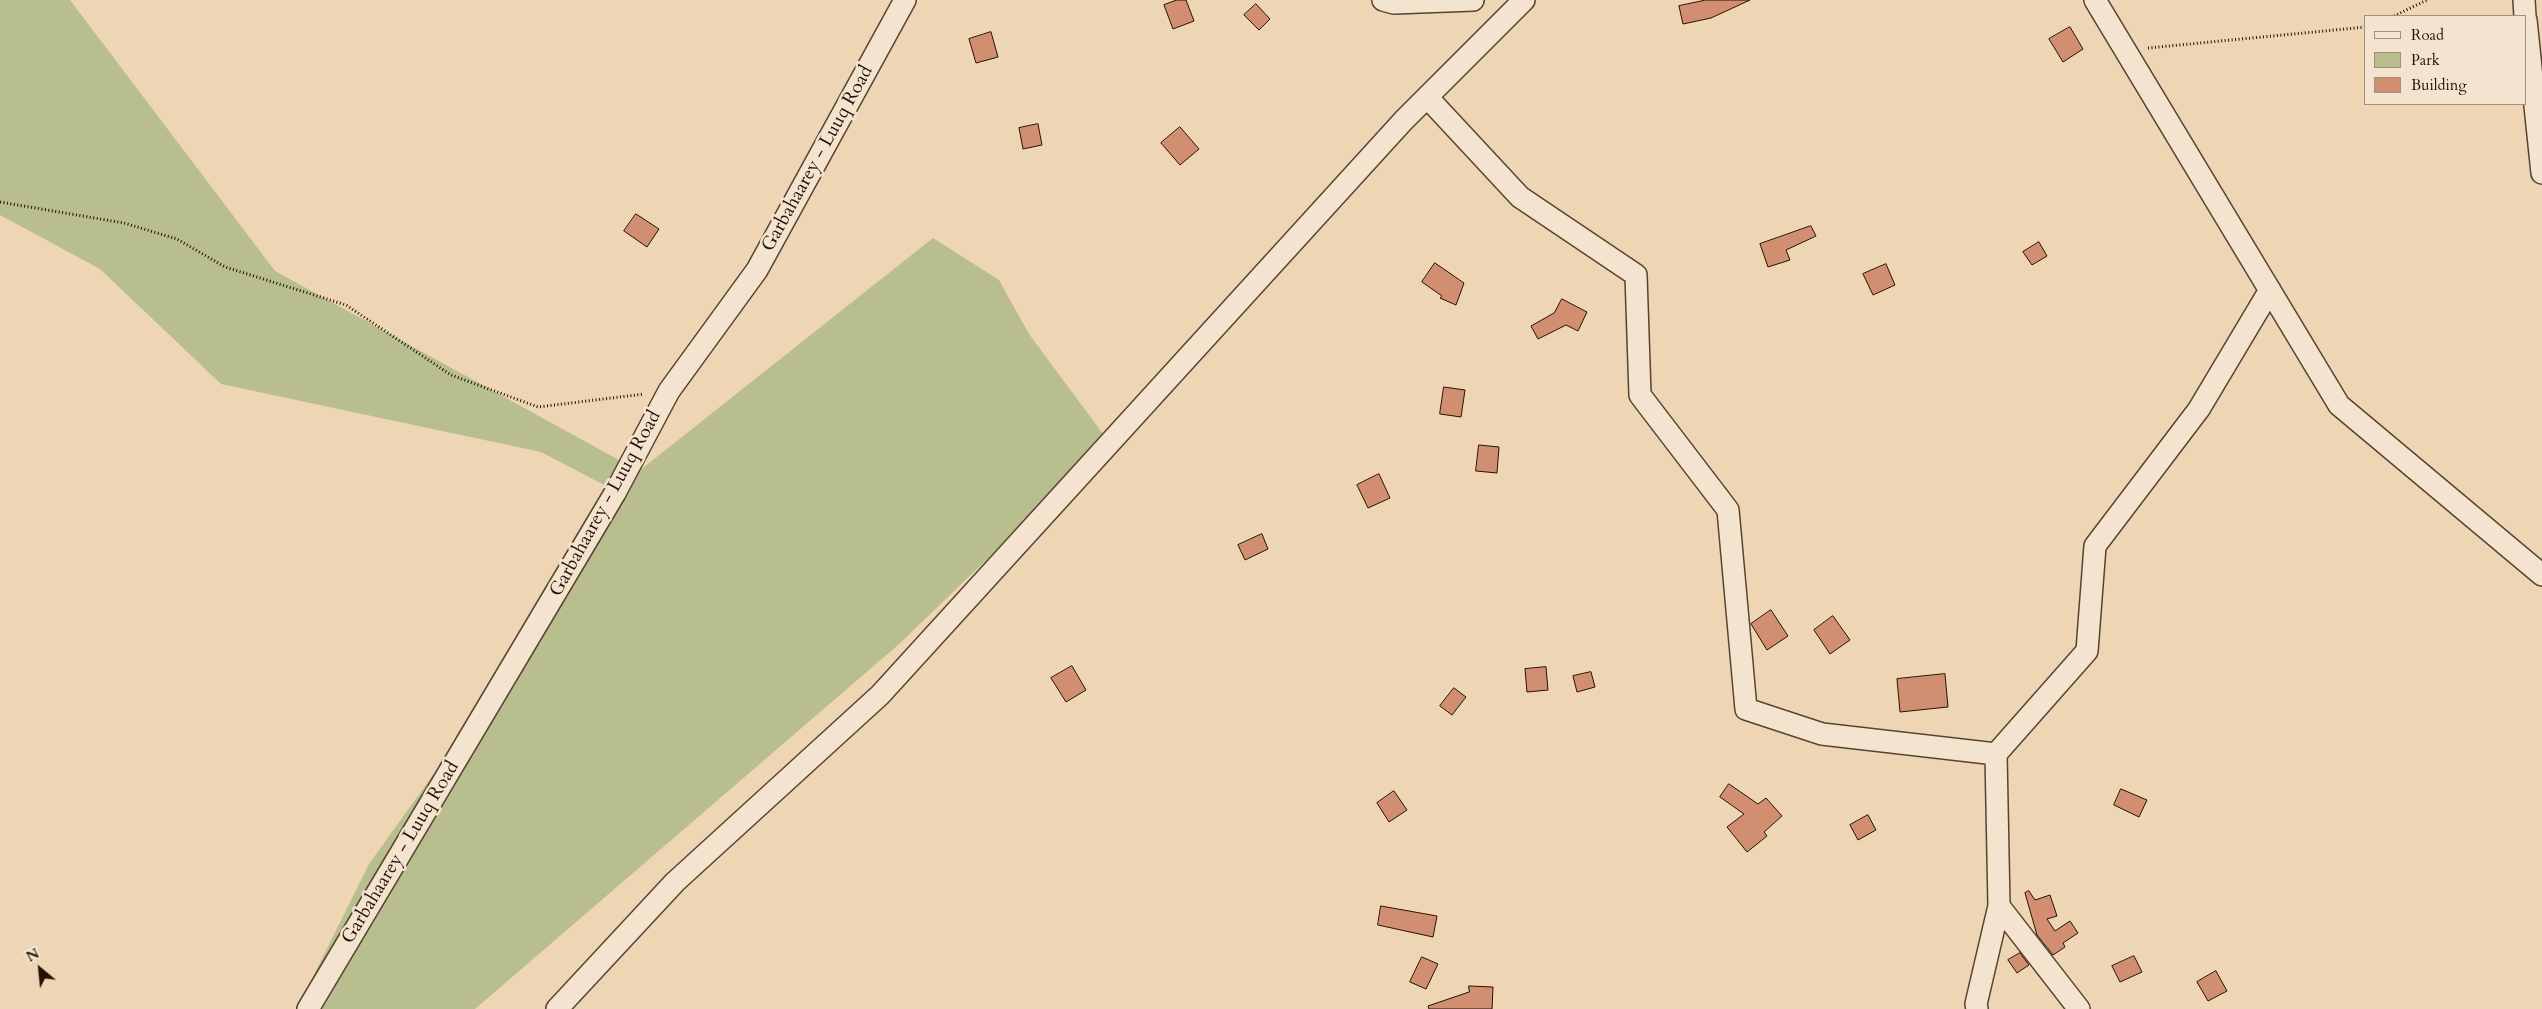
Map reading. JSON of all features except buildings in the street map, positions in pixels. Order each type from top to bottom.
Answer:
[{"type":"street","name":"Garbahaarey - Luuq Road","points":[[308,1009],[616,493],[669,391],[757,270],[905,0]]},
{"type":"street","points":[[1383,0],[1394,3],[1472,0]]},
{"type":"street","points":[[557,1009],[674,882],[880,695],[1427,97],[1524,0]]},
{"type":"street","points":[[2095,0],[2339,405],[2542,575]]},
{"type":"street","points":[[2524,0],[2526,15]]},
{"type":"street","points":[[2527,28],[2542,173]]},
{"type":"street","points":[[1427,97],[1520,197],[1636,275],[1640,395],[1728,510],[1746,709],[1822,734],[1996,754]]},
{"type":"street","points":[[1977,1009],[1976,1004],[1999,906],[1996,754],[2087,651],[2095,546],[2199,409],[2270,290]]},
{"type":"street","points":[[1999,906],[2079,1009]]},
{"type":"path","points":[[2396,15],[2427,0]]},
{"type":"path","points":[[2125,50],[2364,27]]},
{"type":"path","points":[[0,202],[124,223],[177,239],[225,268],[346,304],[451,375],[538,407],[669,391]]},
{"type":"green space","points":[[0,0],[70,0],[275,271],[639,471],[933,238],[999,280],[1029,334],[1109,442],[898,645],[475,1009],[297,1009],[369,864],[484,704],[606,486],[541,452],[221,384],[100,269],[0,215]]}]
